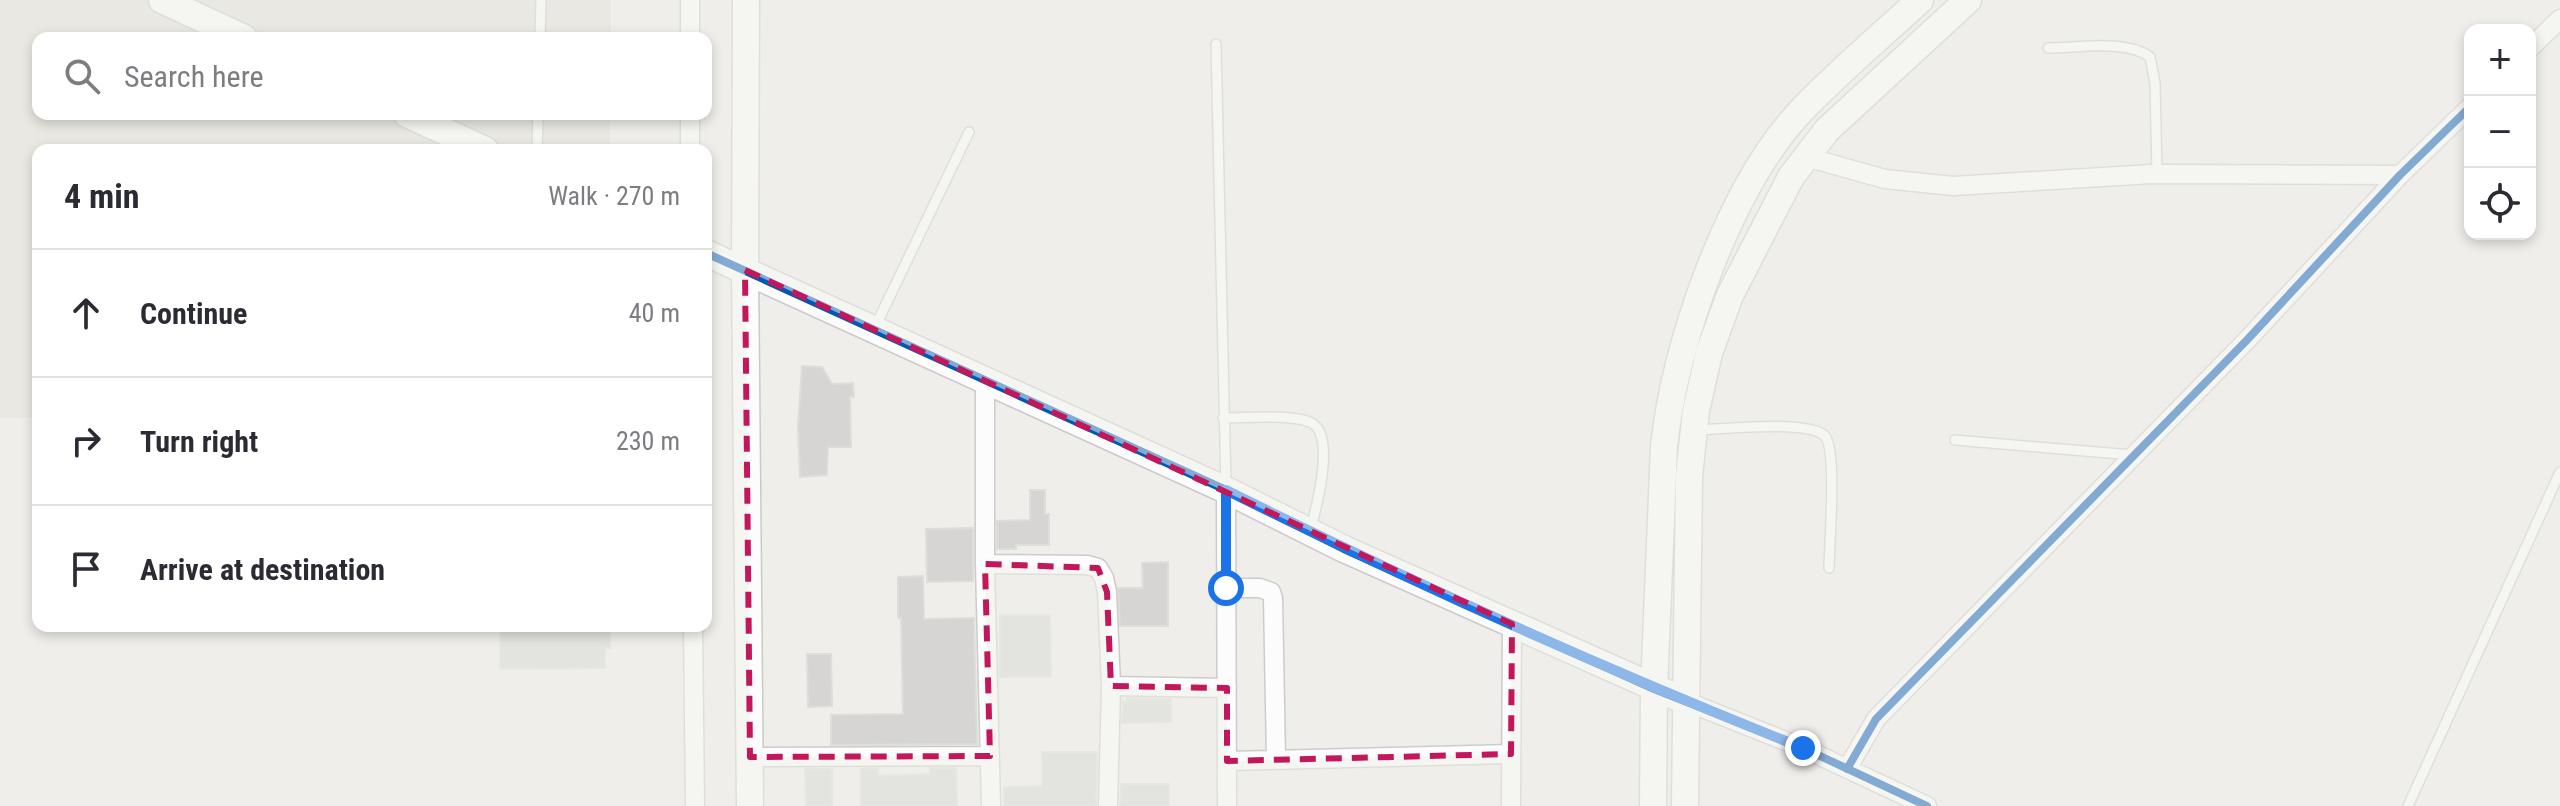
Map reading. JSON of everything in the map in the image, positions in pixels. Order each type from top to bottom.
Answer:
[{"type":"street","points":[[162,0],[231,32]]},
{"type":"street","points":[[690,0],[690,32]]},
{"type":"street","points":[[746,0],[750,806]]},
{"type":"street","points":[[1653,806],[1654,689],[1667,417],[1691,325],[1733,213],[1759,166],[1800,112],[1920,0]]},
{"type":"street","points":[[1685,806],[1689,476],[1694,430],[1709,353],[1730,295],[1791,177],[1827,130],[1968,0]]},
{"type":"street","points":[[2536,42],[2560,19]]},
{"type":"street","points":[[1847,769],[1876,719],[2247,340],[2400,175],[2464,113]]},
{"type":"street","points":[[420,120],[472,144]]},
{"type":"street","points":[[690,120],[690,144]]},
{"type":"street","points":[[1806,157],[1885,179],[1953,186],[2157,174],[2400,175]]},
{"type":"street","points":[[712,256],[1654,689],[1847,769],[1927,806]]},
{"type":"street","points":[[985,382],[985,564],[991,806]]},
{"type":"street","points":[[1226,490],[1227,806]]},
{"type":"street","points":[[985,564],[1087,565],[1098,568],[1104,578],[1111,686],[1108,806]]},
{"type":"street","points":[[1226,588],[1260,588],[1271,592],[1276,758]]},
{"type":"street","points":[[1511,806],[1512,624]]},
{"type":"street","points":[[693,632],[695,806]]},
{"type":"street","points":[[1111,686],[1227,688]]},
{"type":"street","points":[[1227,761],[1511,754]]},
{"type":"street","points":[[750,757],[990,756]]},
{"type":"lane","points":[[540,32],[541,0]]},
{"type":"lane","points":[[1216,44],[1226,490]]},
{"type":"lane","points":[[2048,48],[2127,46],[2150,57],[2155,83],[2157,174]]},
{"type":"lane","points":[[537,144],[538,120]]},
{"type":"lane","points":[[874,330],[969,132]]},
{"type":"lane","points":[[1223,418],[1297,419],[1313,423],[1319,430],[1323,477],[1310,532]]},
{"type":"lane","points":[[1694,430],[1783,427],[1812,429],[1826,436],[1830,445],[1832,474],[1829,568]]},
{"type":"lane","points":[[1955,440],[2132,455]]},
{"type":"lane","points":[[2408,806],[2560,472]]},
{"type":"highlighted area","points":[[745,270],[1512,624],[1511,754],[1227,761],[1227,688],[1111,686],[1107,592],[1098,568],[985,564],[990,756],[750,757]]},
{"type":"shaded area","points":[[0,0],[611,0],[611,32],[32,32],[32,120],[610,120],[610,144],[32,144],[32,418],[0,418]]},
{"type":"building","points":[[802,366],[822,367],[832,384],[853,383],[854,397],[850,397],[851,447],[828,447],[827,475],[800,477],[798,425]]},
{"type":"building","points":[[1030,490],[1045,490],[1049,545],[1016,545],[1016,549],[997,549],[997,521],[1030,520]]},
{"type":"building","points":[[973,528],[973,581],[927,582],[926,529]]},
{"type":"building","points":[[1168,562],[1168,626],[1120,626],[1118,588],[1143,588],[1142,563]]},
{"type":"building","points":[[923,576],[924,619],[974,618],[977,744],[831,745],[831,715],[903,714],[898,577]]},
{"type":"building","points":[[1000,615],[1050,615],[1051,677],[1000,677]]},
{"type":"building","points":[[500,632],[610,632],[610,648],[605,648],[605,668],[500,669]]},
{"type":"building","points":[[807,654],[831,654],[832,706],[808,707]]},
{"type":"building","points":[[1127,698],[1171,699],[1171,722],[1122,723],[1123,702],[1127,702]]},
{"type":"building","points":[[1042,752],[1097,752],[1096,806],[1004,806],[1004,787],[1042,786]]},
{"type":"building","points":[[878,768],[878,776],[930,774],[930,768],[956,768],[957,806],[861,806],[861,769]]},
{"type":"building","points":[[805,769],[832,769],[832,806],[806,806]]},
{"type":"building","points":[[1121,784],[1169,784],[1169,806],[1120,806]]},
{"type":"cycle path","points":[[1847,769],[1876,719],[2247,340],[2400,175],[2464,113]]},
{"type":"cycle path","points":[[712,256],[1226,490],[1344,549],[1654,689],[1803,748],[1927,806]]},
{"type":"route","points":[[1226,588],[1226,490],[1344,549],[1654,689],[1803,748]]}]
